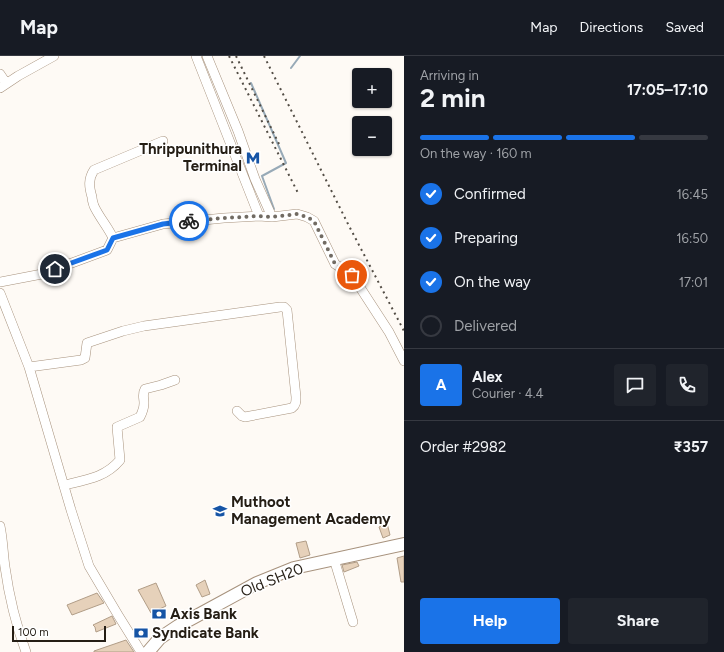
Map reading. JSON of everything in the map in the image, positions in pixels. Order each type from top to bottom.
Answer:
[{"type":"main road","name":"Old SH20","points":[[151,649],[160,638],[178,626],[256,583],[294,568],[404,544]]},
{"type":"street","points":[[0,74],[3,86],[54,56]]},
{"type":"street","points":[[196,56],[259,216]]},
{"type":"street","points":[[207,56],[272,217]]},
{"type":"street","points":[[113,238],[93,205],[89,181],[91,175],[94,170],[163,141]]},
{"type":"street","points":[[0,282],[42,274],[107,250],[113,238],[163,224],[224,218],[259,216],[272,217],[297,214],[314,221],[335,264],[352,275],[389,332],[404,361]]},
{"type":"street","points":[[0,293],[29,367],[89,566],[141,652]]},
{"type":"street","points":[[29,367],[81,360],[85,358],[87,343],[124,330],[284,307],[287,310],[296,402],[292,408],[245,417],[237,411]]},
{"type":"street","points":[[64,486],[97,477],[116,464],[120,460],[117,427],[140,418],[144,403],[144,389],[175,380]]},
{"type":"street","points":[[0,526],[2,536],[2,558],[21,638],[26,652]]},
{"type":"street","points":[[334,559],[353,622]]},
{"type":"building","points":[[387,523],[390,535],[383,538],[379,527]]},
{"type":"building","points":[[306,541],[310,555],[300,558],[296,543]]},
{"type":"building","points":[[404,556],[404,582],[401,582],[397,558]]},
{"type":"building","points":[[357,562],[359,566],[344,572],[342,565]]},
{"type":"building","points":[[205,580],[210,594],[202,597],[196,585]]},
{"type":"building","points":[[156,583],[166,606],[151,613],[138,590]]},
{"type":"building","points":[[97,593],[104,603],[72,615],[67,605]]},
{"type":"building","points":[[112,616],[116,624],[96,632],[93,625]]},
{"type":"building","points":[[126,640],[134,652],[94,652],[94,651]]},
{"type":"waterway","points":[[291,68],[300,56]]},
{"type":"waterway","points":[[251,83],[286,163],[262,176],[274,209]]},
{"type":"railway","points":[[229,56],[298,193]]},
{"type":"railway","points":[[236,56],[279,144]]},
{"type":"railway","points":[[264,56],[348,224],[404,331]]},
{"type":"way so far","points":[[189,221],[259,216],[272,217],[297,214],[307,217],[314,221],[335,264],[352,275]]},
{"type":"place","name":"Thrippunithura Terminal","points":[[253,158]]},
{"type":"place","name":"Muthoot Management Academy","points":[[220,511]]},
{"type":"place","name":"Axis Bank","points":[[159,614]]},
{"type":"place","name":"Syndicate Bank","points":[[141,633]]},
{"type":"route","points":[[55,269],[107,250],[113,238],[163,224],[189,221]]}]
